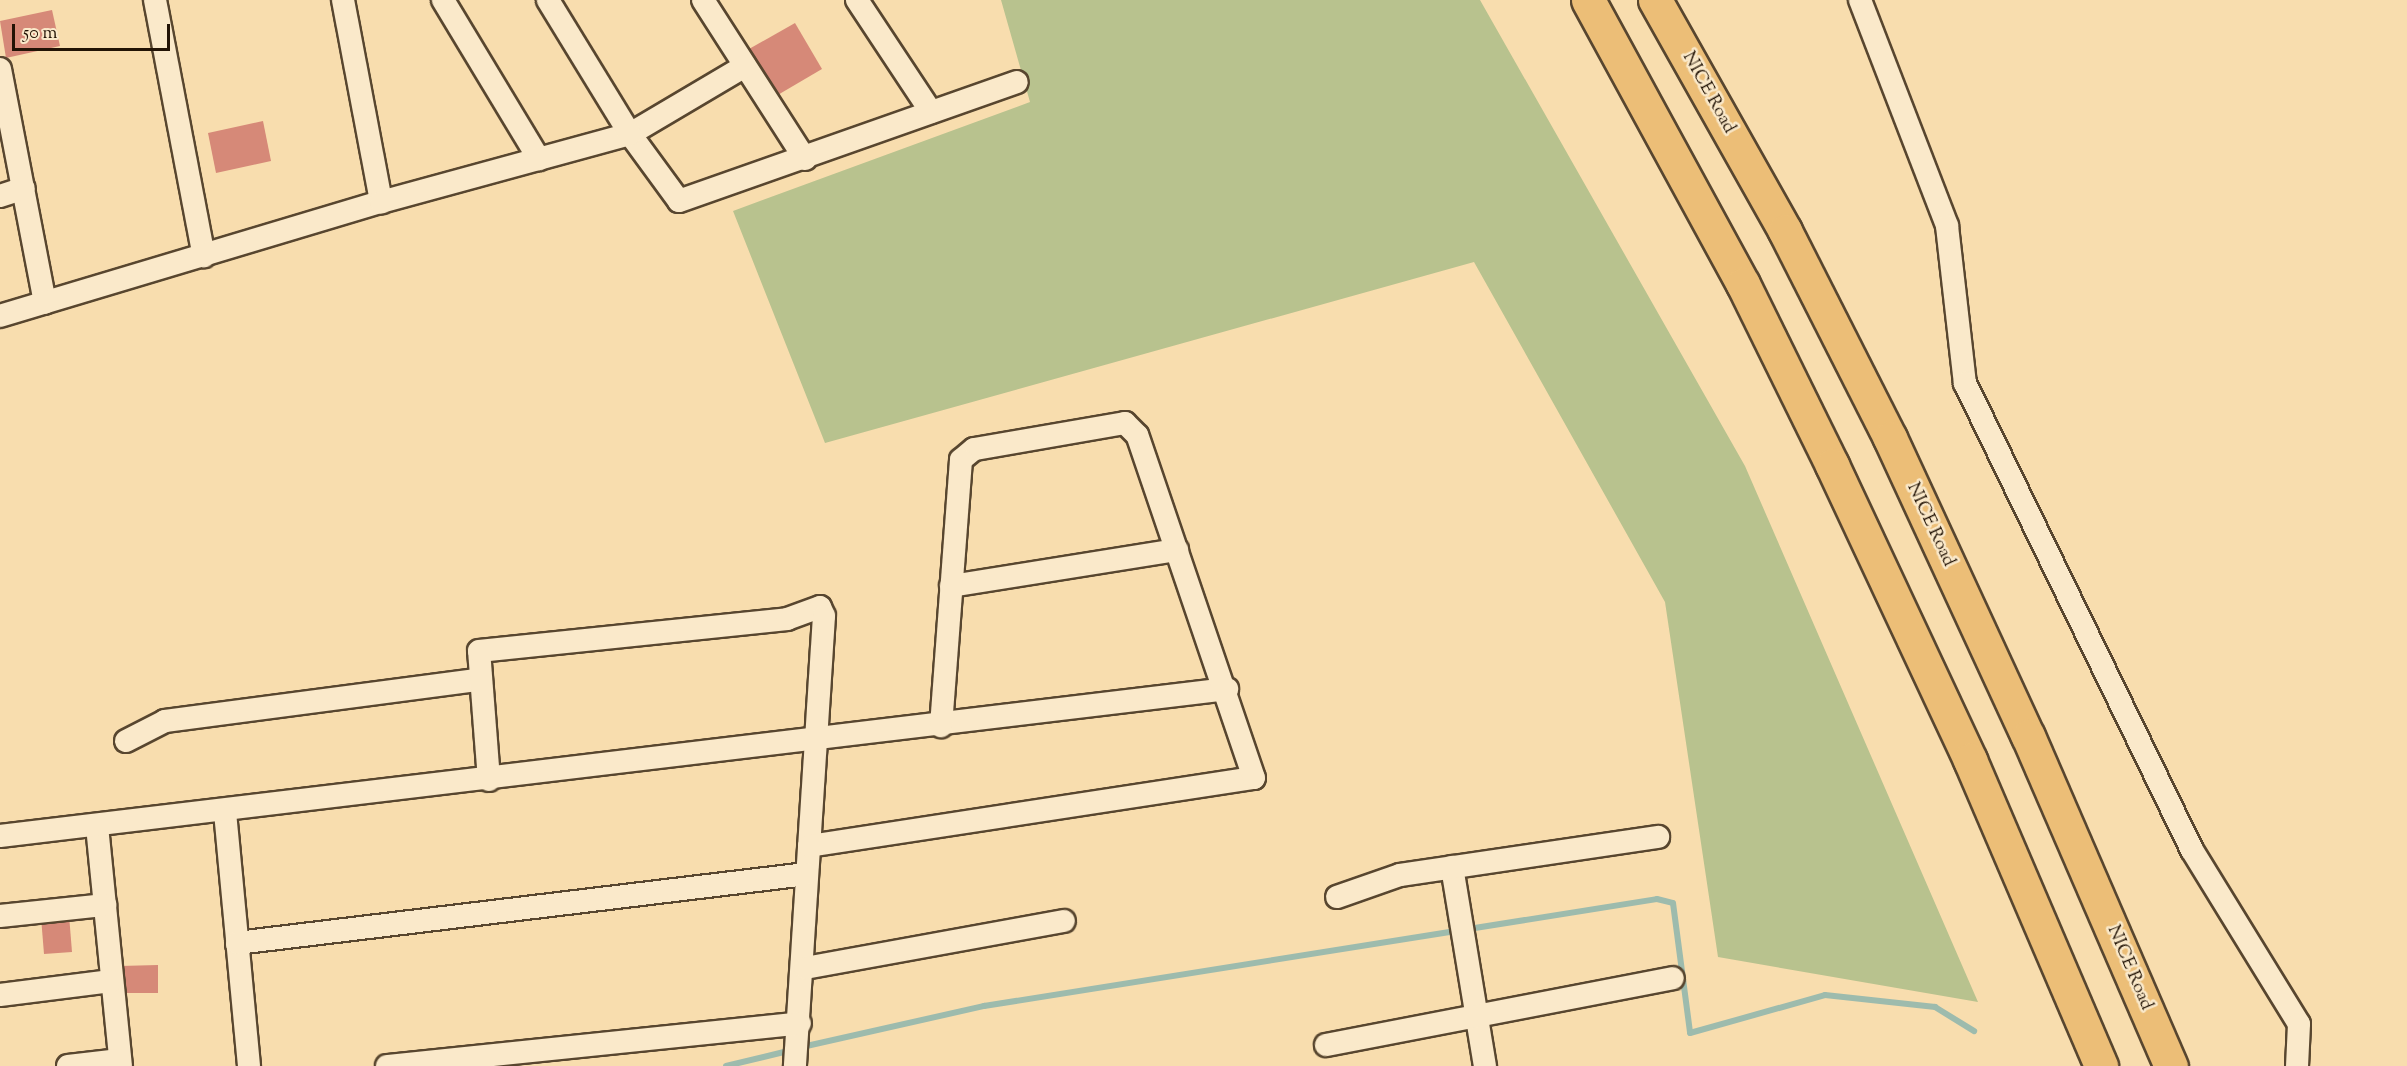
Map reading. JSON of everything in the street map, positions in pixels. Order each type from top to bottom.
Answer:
[{"type":"highway","points":[[1588,0],[1743,284],[1832,465],[1970,760],[2101,1066]]},
{"type":"highway","name":"NICE Road","points":[[1655,0],[1785,231],[1890,438],[2028,736],[2171,1066]]},
{"type":"street","points":[[156,0],[204,256]]},
{"type":"street","points":[[343,0],[381,202]]},
{"type":"street","points":[[443,0],[539,159]]},
{"type":"street","points":[[549,0],[630,134],[673,196],[686,202],[1017,82]]},
{"type":"street","points":[[703,0],[805,159]]},
{"type":"street","points":[[857,0],[931,112]]},
{"type":"street","points":[[1860,0],[1947,226],[1965,383],[2192,850],[2299,1024],[2297,1066]]},
{"type":"street","points":[[0,316],[381,202],[630,134],[745,66]]},
{"type":"street","points":[[0,69],[4,107],[24,188],[45,303]]},
{"type":"street","points":[[0,196],[24,188]]},
{"type":"street","points":[[809,846],[1247,781],[1255,773],[1137,435],[1125,423],[966,453],[961,460],[941,726]]},
{"type":"street","points":[[951,586],[1177,550]]},
{"type":"street","points":[[489,780],[478,680],[478,651],[787,619],[820,608],[824,616],[806,874],[805,968],[795,1066]]},
{"type":"street","points":[[126,741],[165,721],[478,680]]},
{"type":"street","points":[[0,836],[225,812],[941,726],[1227,689]]},
{"type":"street","points":[[225,812],[249,1066]]},
{"type":"street","points":[[68,1066],[120,1063],[97,826]]},
{"type":"street","points":[[1337,897],[1400,875],[1658,837]]},
{"type":"street","points":[[1452,867],[1485,1066]]},
{"type":"street","points":[[237,943],[806,874]]},
{"type":"street","points":[[0,916],[105,905]]},
{"type":"street","points":[[805,968],[1064,921]]},
{"type":"street","points":[[1326,1045],[1673,978]]},
{"type":"street","points":[[0,995],[111,981]]},
{"type":"street","points":[[387,1066],[800,1023]]},
{"type":"green space","points":[[1001,0],[1480,0],[1745,466],[1978,1002],[1718,957],[1665,602],[1474,262],[825,443],[733,211],[1030,102]]},
{"type":"building","points":[[52,10],[60,46],[6,58],[0,21]]},
{"type":"building","points":[[795,23],[822,69],[776,96],[749,49]]},
{"type":"building","points":[[263,121],[271,161],[216,173],[208,133]]},
{"type":"building","points":[[69,915],[72,952],[44,954],[41,917]]},
{"type":"building","points":[[158,965],[158,993],[121,993],[120,966]]},
{"type":"waterway","points":[[802,1047],[984,1006],[1657,899],[1673,903],[1690,1033],[1825,995],[1935,1007],[1974,1031]]},
{"type":"waterway","points":[[726,1066],[792,1050]]}]
